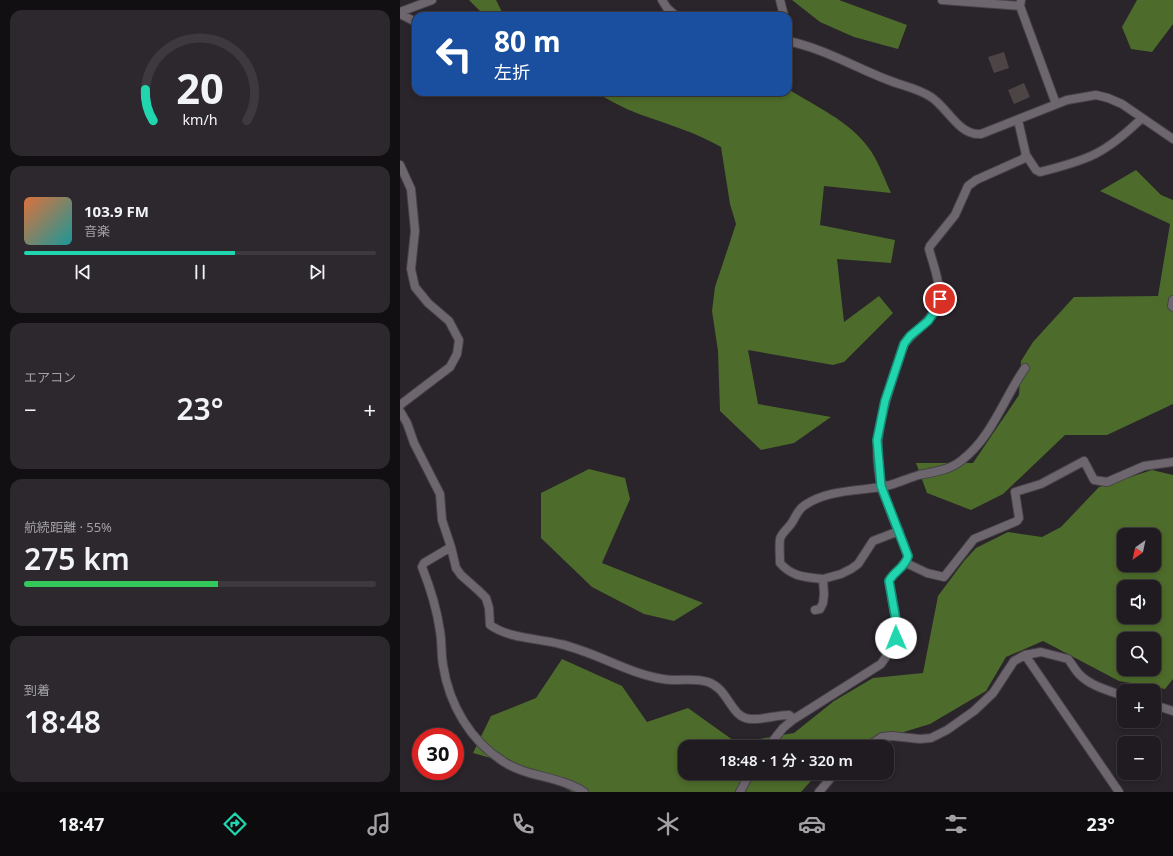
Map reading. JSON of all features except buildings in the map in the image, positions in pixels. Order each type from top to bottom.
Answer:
[{"type":"street","points":[[400,13],[432,0]]},
{"type":"street","points":[[662,0],[672,12]]},
{"type":"street","points":[[780,0],[783,12]]},
{"type":"street","points":[[942,0],[1021,3],[1056,104]]},
{"type":"street","points":[[400,13],[412,20]]},
{"type":"street","points":[[792,42],[820,49],[889,80],[921,91],[936,101],[966,131],[974,135],[981,134],[1056,104],[1082,96],[1096,95],[1122,104],[1173,139]]},
{"type":"street","points":[[1018,120],[1026,156],[1036,170],[1040,172],[1078,162],[1096,155],[1108,148],[1142,118]]},
{"type":"street","points":[[774,740],[783,728],[794,719],[881,664],[896,638],[897,626],[889,581],[891,577],[906,563],[908,556],[881,486],[877,440],[885,401],[904,344],[910,336],[928,321],[935,311],[940,299],[939,284],[929,250],[930,246],[955,216],[968,186],[976,180],[1023,159],[1026,156]]},
{"type":"street","points":[[400,164],[411,189],[415,231],[411,269],[415,287],[428,303],[450,321],[459,340],[456,354],[450,367],[400,404]]},
{"type":"street","points":[[1173,300],[1173,307]]},
{"type":"street","points":[[899,531],[873,541],[858,564],[851,569],[841,574],[823,579],[797,577],[786,570],[780,563],[780,538],[792,523],[798,510],[805,505],[836,493],[881,486],[939,472],[962,461],[977,446],[994,423],[1015,382],[1025,368]]},
{"type":"street","points":[[400,410],[408,423],[414,443],[440,494],[442,520],[452,547],[456,568],[460,575],[480,590],[486,598],[489,608],[490,625],[508,634],[576,648],[617,666],[645,675],[665,680],[687,678],[709,682],[722,689],[739,715],[745,718],[751,719],[789,715],[794,719]]},
{"type":"street","points":[[906,563],[927,573],[944,577],[974,538],[1017,522],[1019,518],[1015,492],[1041,484],[1084,461],[1094,480],[1101,482],[1107,482],[1144,466],[1173,462]]},
{"type":"street","points":[[452,547],[424,563],[422,567],[429,584],[440,631],[443,666],[446,680],[460,718],[471,733],[504,763],[518,769],[570,784],[584,792]]},
{"type":"street","points":[[815,610],[820,609],[823,603],[823,579]]},
{"type":"street","points":[[878,740],[882,737],[892,736],[920,739],[931,738],[948,730],[974,711],[993,693],[1014,661],[1025,655],[1041,652],[1068,659],[1079,674],[1086,680],[1117,694]]},
{"type":"street","points":[[1025,655],[1120,792]]},
{"type":"street","points":[[1161,708],[1173,711]]},
{"type":"street","points":[[740,792],[746,780]]},
{"type":"street","points":[[819,792],[829,780]]},
{"type":"green space","points":[[469,0],[496,0],[502,12],[481,12]]},
{"type":"green space","points":[[792,0],[839,0],[907,25],[898,49],[854,37],[820,22]]},
{"type":"green space","points":[[1137,0],[1173,0],[1173,24],[1152,52],[1131,49],[1122,27]]},
{"type":"green space","points":[[792,91],[851,129],[868,147],[881,169],[891,193],[824,186],[820,225],[895,240],[891,263],[837,259],[844,322],[879,296],[893,313],[844,362],[833,365],[748,350],[758,404],[831,417],[794,443],[761,450],[720,411],[718,351],[712,311],[715,287],[736,224],[730,204],[721,147],[691,133],[639,114],[602,96],[792,96]]},
{"type":"green space","points":[[1136,170],[1161,195],[1173,200],[1173,404],[1107,435],[1065,435],[1003,494],[971,510],[927,493],[916,463],[973,463],[1019,395],[1021,361],[1033,342],[1074,297],[1158,296],[1170,224],[1100,191]]},
{"type":"green space","points":[[589,469],[625,478],[630,499],[602,563],[703,603],[674,621],[644,614],[592,587],[541,538],[541,493]]},
{"type":"green space","points":[[1152,470],[1173,475],[1173,679],[1165,689],[1161,688],[1161,684],[1136,684],[1119,681],[1043,641],[1006,657],[986,691],[930,724],[878,740],[754,740],[794,733],[834,701],[873,678],[923,673],[938,596],[964,561],[976,548],[1008,532],[1042,537],[1061,527],[1099,487]]},
{"type":"green space","points":[[562,659],[622,686],[647,722],[688,708],[733,740],[678,740],[678,780],[812,780],[801,792],[572,792],[533,770],[473,753],[491,716],[536,698]]},
{"type":"route","points":[[896,638],[897,626],[889,581],[891,577],[906,563],[908,556],[881,486],[877,440],[885,401],[904,344],[910,336],[928,321],[935,311],[940,299]]}]
